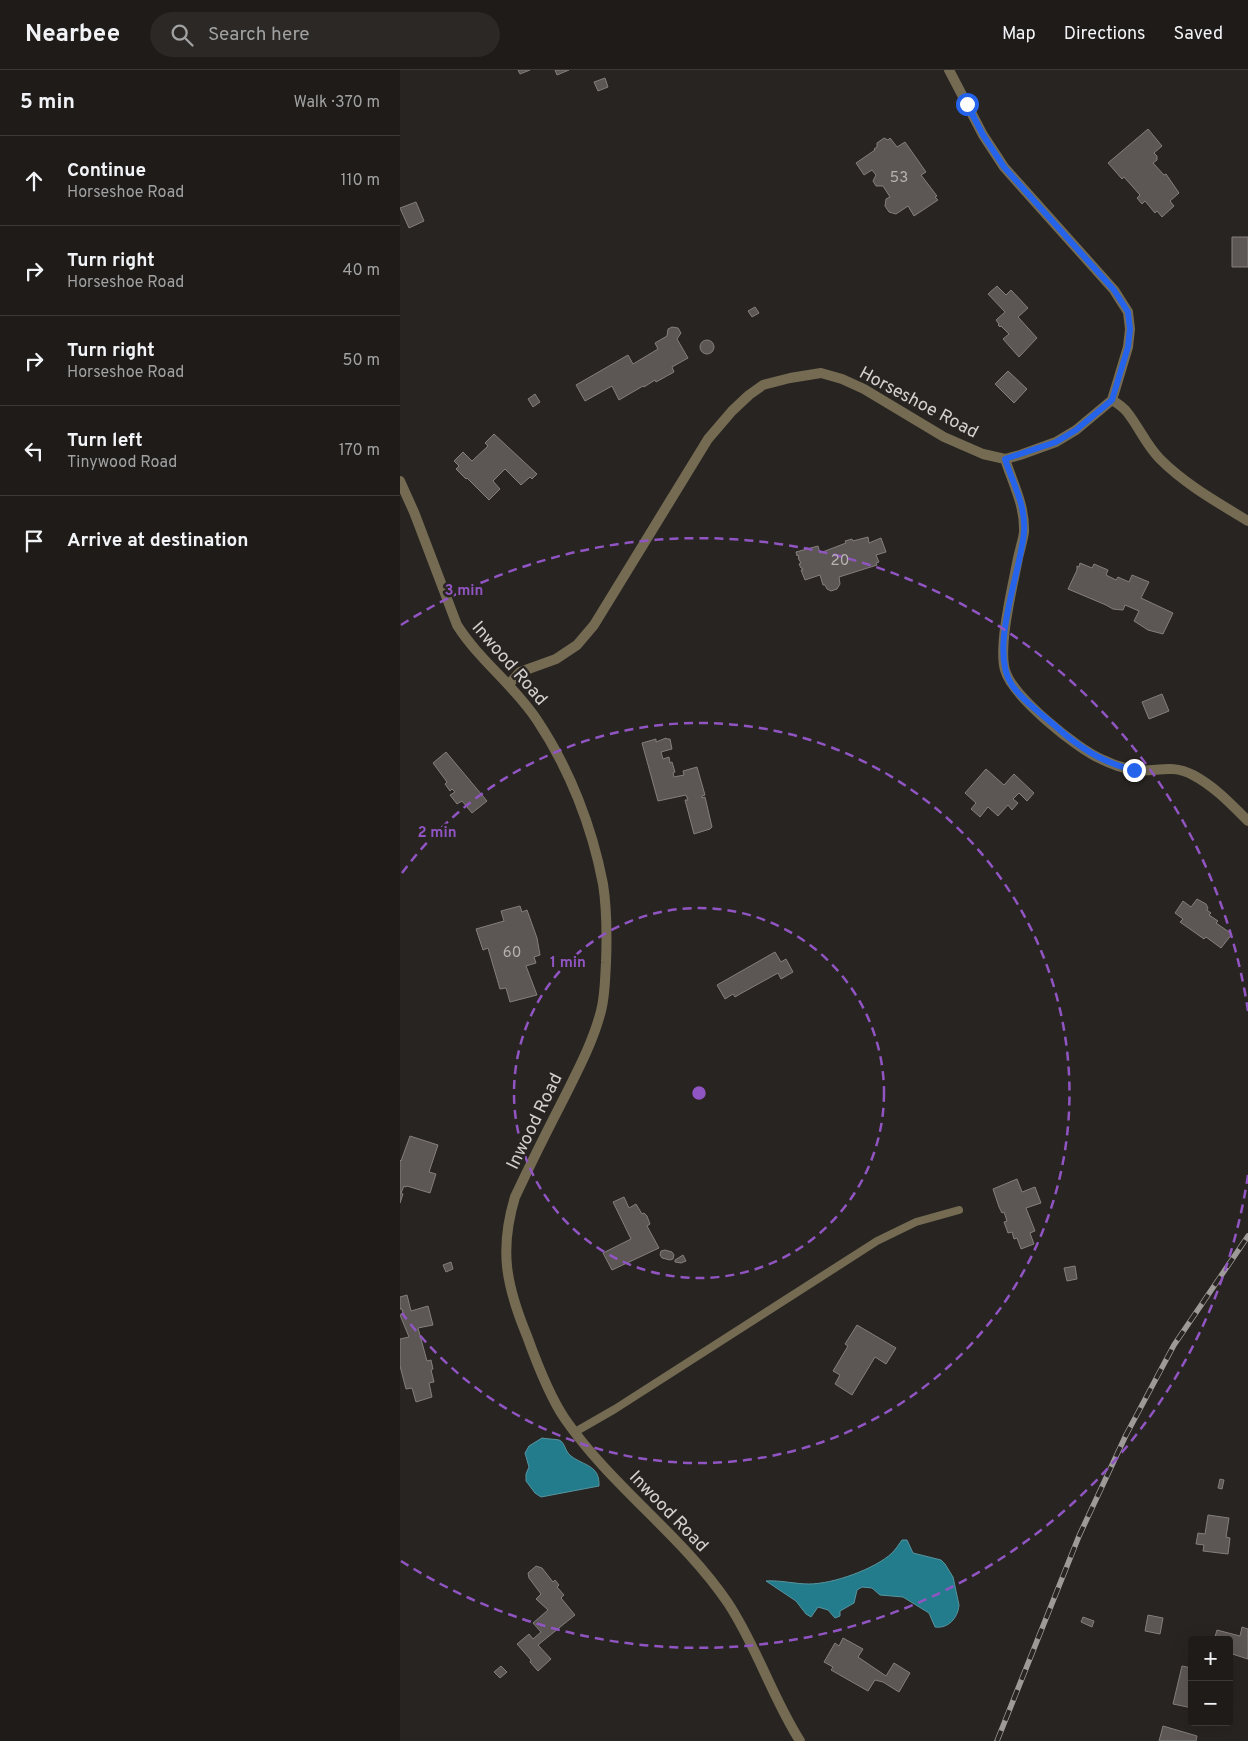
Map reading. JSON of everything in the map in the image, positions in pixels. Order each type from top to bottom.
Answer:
[{"type":"street","points":[[949,70],[983,135],[1004,167],[1114,290],[1128,312],[1130,329],[1128,347],[1112,400],[1076,430],[1056,442],[1005,459],[1023,507],[1024,533],[1004,636],[1003,657],[1005,670],[1012,685],[1034,708],[1068,737],[1101,759],[1134,770],[1148,771],[1175,768],[1192,775],[1219,792],[1248,821]]},
{"type":"street","name":"Horseshoe Road","points":[[510,684],[520,672],[556,659],[577,645],[594,625],[708,439],[732,411],[749,395],[764,386],[790,378],[821,374],[842,379],[864,389],[944,437],[983,454],[1005,459]]},
{"type":"street","points":[[1112,400],[1126,411],[1144,441],[1159,458],[1197,490],[1248,521]]},
{"type":"street","name":"Inwood Road","points":[[400,481],[414,512],[456,625],[467,641],[510,684],[536,718],[554,746],[575,793],[593,843],[603,885],[607,926],[601,1010],[584,1058],[515,1197],[508,1221],[506,1244],[507,1272],[518,1316],[554,1400],[575,1432],[637,1502],[701,1568],[728,1604],[745,1632],[775,1698],[800,1741]]},
{"type":"lane","points":[[575,1432],[615,1409],[877,1241],[916,1222],[959,1210]]},
{"type":"water","points":[[542,1438],[561,1441],[571,1456],[594,1470],[599,1479],[599,1486],[541,1497],[535,1493],[526,1481],[529,1467],[525,1453],[529,1446]]},
{"type":"water","points":[[902,1540],[907,1540],[913,1553],[941,1560],[953,1577],[959,1605],[957,1614],[948,1624],[935,1627],[929,1613],[903,1597],[880,1595],[872,1588],[862,1587],[857,1590],[854,1603],[840,1611],[840,1616],[835,1618],[828,1610],[818,1607],[811,1617],[806,1614],[796,1601],[766,1581],[809,1584],[853,1575],[885,1559]]},
{"type":"building","points":[[518,70],[530,70],[520,74]]},
{"type":"building","points":[[555,70],[569,70],[557,75]]},
{"type":"building","points":[[605,78],[608,87],[598,91],[594,82]]},
{"type":"building","points":[[1148,129],[1162,146],[1154,153],[1157,156],[1157,160],[1153,163],[1164,175],[1166,174],[1179,193],[1170,201],[1174,206],[1162,217],[1157,211],[1155,213],[1145,201],[1142,204],[1137,198],[1140,195],[1108,163]]},
{"type":"building","points":[[884,138],[888,140],[890,138],[897,147],[905,142],[926,172],[921,175],[937,196],[935,197],[938,200],[914,216],[908,206],[896,214],[889,212],[885,206],[886,199],[890,197],[883,186],[876,186],[873,181],[876,175],[872,170],[864,175],[856,163],[875,150],[877,143]]},
{"type":"building","points":[[416,202],[424,221],[409,228],[400,208]]},
{"type":"building","points":[[1232,237],[1248,237],[1248,267],[1232,267]]},
{"type":"building","points":[[997,286],[1006,295],[1011,290],[1028,308],[1018,317],[1037,338],[1019,357],[1003,339],[1009,334],[998,325],[996,320],[1005,312],[988,294]]},
{"type":"building","points":[[755,307],[759,313],[752,317],[748,311]]},
{"type":"building","points":[[672,327],[678,328],[681,333],[677,339],[688,358],[672,367],[674,372],[656,382],[655,380],[643,386],[619,400],[612,386],[585,401],[576,385],[628,355],[633,364],[658,349],[655,343],[667,336],[668,329]]},
{"type":"building","points":[[707,340],[712,342],[714,347],[712,352],[707,354],[702,352],[700,347],[702,342]]},
{"type":"building","points":[[1008,371],[1027,389],[1014,403],[995,384]]},
{"type":"building","points":[[535,394],[540,402],[533,407],[528,399]]},
{"type":"building","points":[[494,434],[537,474],[521,485],[505,469],[493,481],[500,489],[489,500],[456,469],[459,466],[454,461],[463,452],[472,461],[488,446],[485,443]]},
{"type":"building","points":[[868,537],[869,543],[881,538],[886,552],[876,555],[879,562],[876,563],[877,565],[839,577],[840,584],[837,589],[831,591],[823,585],[820,575],[805,580],[796,552],[818,546],[820,553],[846,543],[845,541]]},
{"type":"building","points":[[1080,563],[1092,568],[1094,564],[1108,570],[1106,575],[1116,580],[1118,577],[1129,582],[1132,575],[1149,582],[1141,598],[1173,613],[1163,634],[1148,630],[1134,621],[1139,611],[1125,605],[1123,610],[1113,609],[1068,589]]},
{"type":"building","points":[[1162,694],[1169,711],[1149,719],[1142,702]]},
{"type":"building","points":[[666,738],[670,739],[672,749],[661,752],[663,759],[669,757],[670,763],[672,762],[675,772],[673,773],[674,777],[684,775],[683,771],[697,767],[705,795],[702,798],[705,797],[712,827],[710,829],[694,834],[685,800],[688,800],[686,795],[658,801],[642,743],[656,739],[656,742]]},
{"type":"building","points":[[446,752],[487,801],[472,813],[462,801],[457,804],[450,795],[455,792],[452,789],[450,791],[445,784],[447,782],[433,763]]},
{"type":"building","points":[[986,769],[1004,785],[1014,774],[1034,793],[1027,801],[1019,793],[1013,799],[1018,803],[1012,810],[1008,805],[998,816],[988,807],[980,817],[971,809],[976,803],[965,793]]},
{"type":"building","points":[[1197,899],[1206,904],[1207,910],[1211,913],[1209,915],[1218,921],[1216,923],[1232,934],[1221,948],[1206,937],[1204,939],[1180,922],[1183,919],[1175,913],[1183,901],[1191,907]]},
{"type":"building","points":[[520,906],[522,912],[527,910],[537,938],[540,955],[534,957],[536,963],[526,966],[537,995],[510,1002],[506,988],[500,989],[488,948],[483,950],[476,929],[504,921],[501,911]]},
{"type":"building","points":[[775,952],[781,962],[786,959],[793,972],[781,979],[778,973],[735,997],[733,994],[725,999],[717,985]]},
{"type":"building","points":[[410,1136],[438,1145],[429,1172],[436,1174],[430,1193],[404,1186],[400,1203],[400,1160]]},
{"type":"building","points":[[1017,1179],[1022,1192],[1035,1187],[1041,1203],[1026,1208],[1035,1231],[1030,1233],[1034,1244],[1021,1249],[1017,1238],[1014,1239],[1012,1232],[1008,1233],[1004,1222],[1007,1221],[1004,1212],[1002,1213],[999,1207],[993,1189]]},
{"type":"building","points":[[624,1197],[629,1208],[636,1204],[642,1214],[644,1213],[647,1216],[650,1224],[647,1226],[659,1248],[612,1270],[603,1253],[631,1239],[613,1202]]},
{"type":"building","points":[[661,1251],[672,1252],[674,1255],[673,1259],[662,1258],[660,1255]]},
{"type":"building","points":[[683,1255],[686,1261],[681,1263],[675,1262],[675,1260]]},
{"type":"building","points":[[451,1262],[453,1269],[446,1272],[443,1265]]},
{"type":"building","points":[[1075,1266],[1077,1279],[1067,1281],[1064,1268]]},
{"type":"building","points":[[407,1295],[411,1311],[428,1306],[433,1325],[418,1328],[427,1361],[431,1360],[433,1369],[431,1370],[434,1382],[429,1383],[432,1397],[416,1402],[412,1388],[406,1389],[400,1366],[400,1339],[409,1337],[400,1315],[403,1313],[402,1309],[400,1309],[400,1297]]},
{"type":"building","points":[[857,1325],[896,1348],[886,1364],[875,1357],[852,1395],[835,1384],[840,1375],[833,1371],[848,1346],[845,1344]]},
{"type":"building","points":[[1220,1479],[1224,1480],[1222,1489],[1218,1488]]},
{"type":"building","points":[[1208,1515],[1229,1518],[1226,1537],[1230,1538],[1228,1554],[1203,1551],[1204,1545],[1196,1544],[1198,1533],[1205,1534]]},
{"type":"building","points":[[536,1566],[542,1568],[553,1582],[555,1580],[559,1585],[557,1587],[564,1595],[561,1598],[575,1615],[538,1645],[551,1659],[538,1671],[517,1644],[529,1634],[533,1639],[541,1632],[533,1623],[548,1610],[536,1599],[541,1594],[529,1578],[528,1573]]},
{"type":"building","points":[[1148,1615],[1163,1618],[1160,1634],[1145,1631]]},
{"type":"building","points":[[1083,1617],[1094,1621],[1092,1627],[1081,1622]]},
{"type":"building","points":[[1242,1627],[1248,1629],[1248,1659],[1233,1654],[1233,1636],[1215,1636],[1217,1630],[1240,1636]]},
{"type":"building","points":[[843,1638],[863,1649],[858,1657],[886,1676],[894,1663],[910,1673],[899,1692],[883,1682],[875,1680],[868,1691],[831,1670],[833,1667],[824,1662],[835,1643],[839,1646]]},
{"type":"building","points":[[501,1666],[507,1672],[500,1678],[494,1672]]},
{"type":"building","points":[[1182,1666],[1188,1667],[1188,1707],[1173,1704]]},
{"type":"building","points":[[1163,1726],[1197,1736],[1196,1741],[1159,1741]]},
{"type":"railway","points":[[997,1741],[1079,1536],[1126,1435],[1174,1345],[1248,1236]]},
{"type":"route","points":[[967,104],[983,135],[1004,167],[1114,290],[1128,312],[1130,329],[1128,347],[1117,378],[1112,400],[1076,430],[1056,442],[1005,459],[1023,507],[1024,533],[1004,636],[1003,657],[1005,670],[1012,685],[1034,708],[1086,751],[1118,766],[1134,770]]}]
